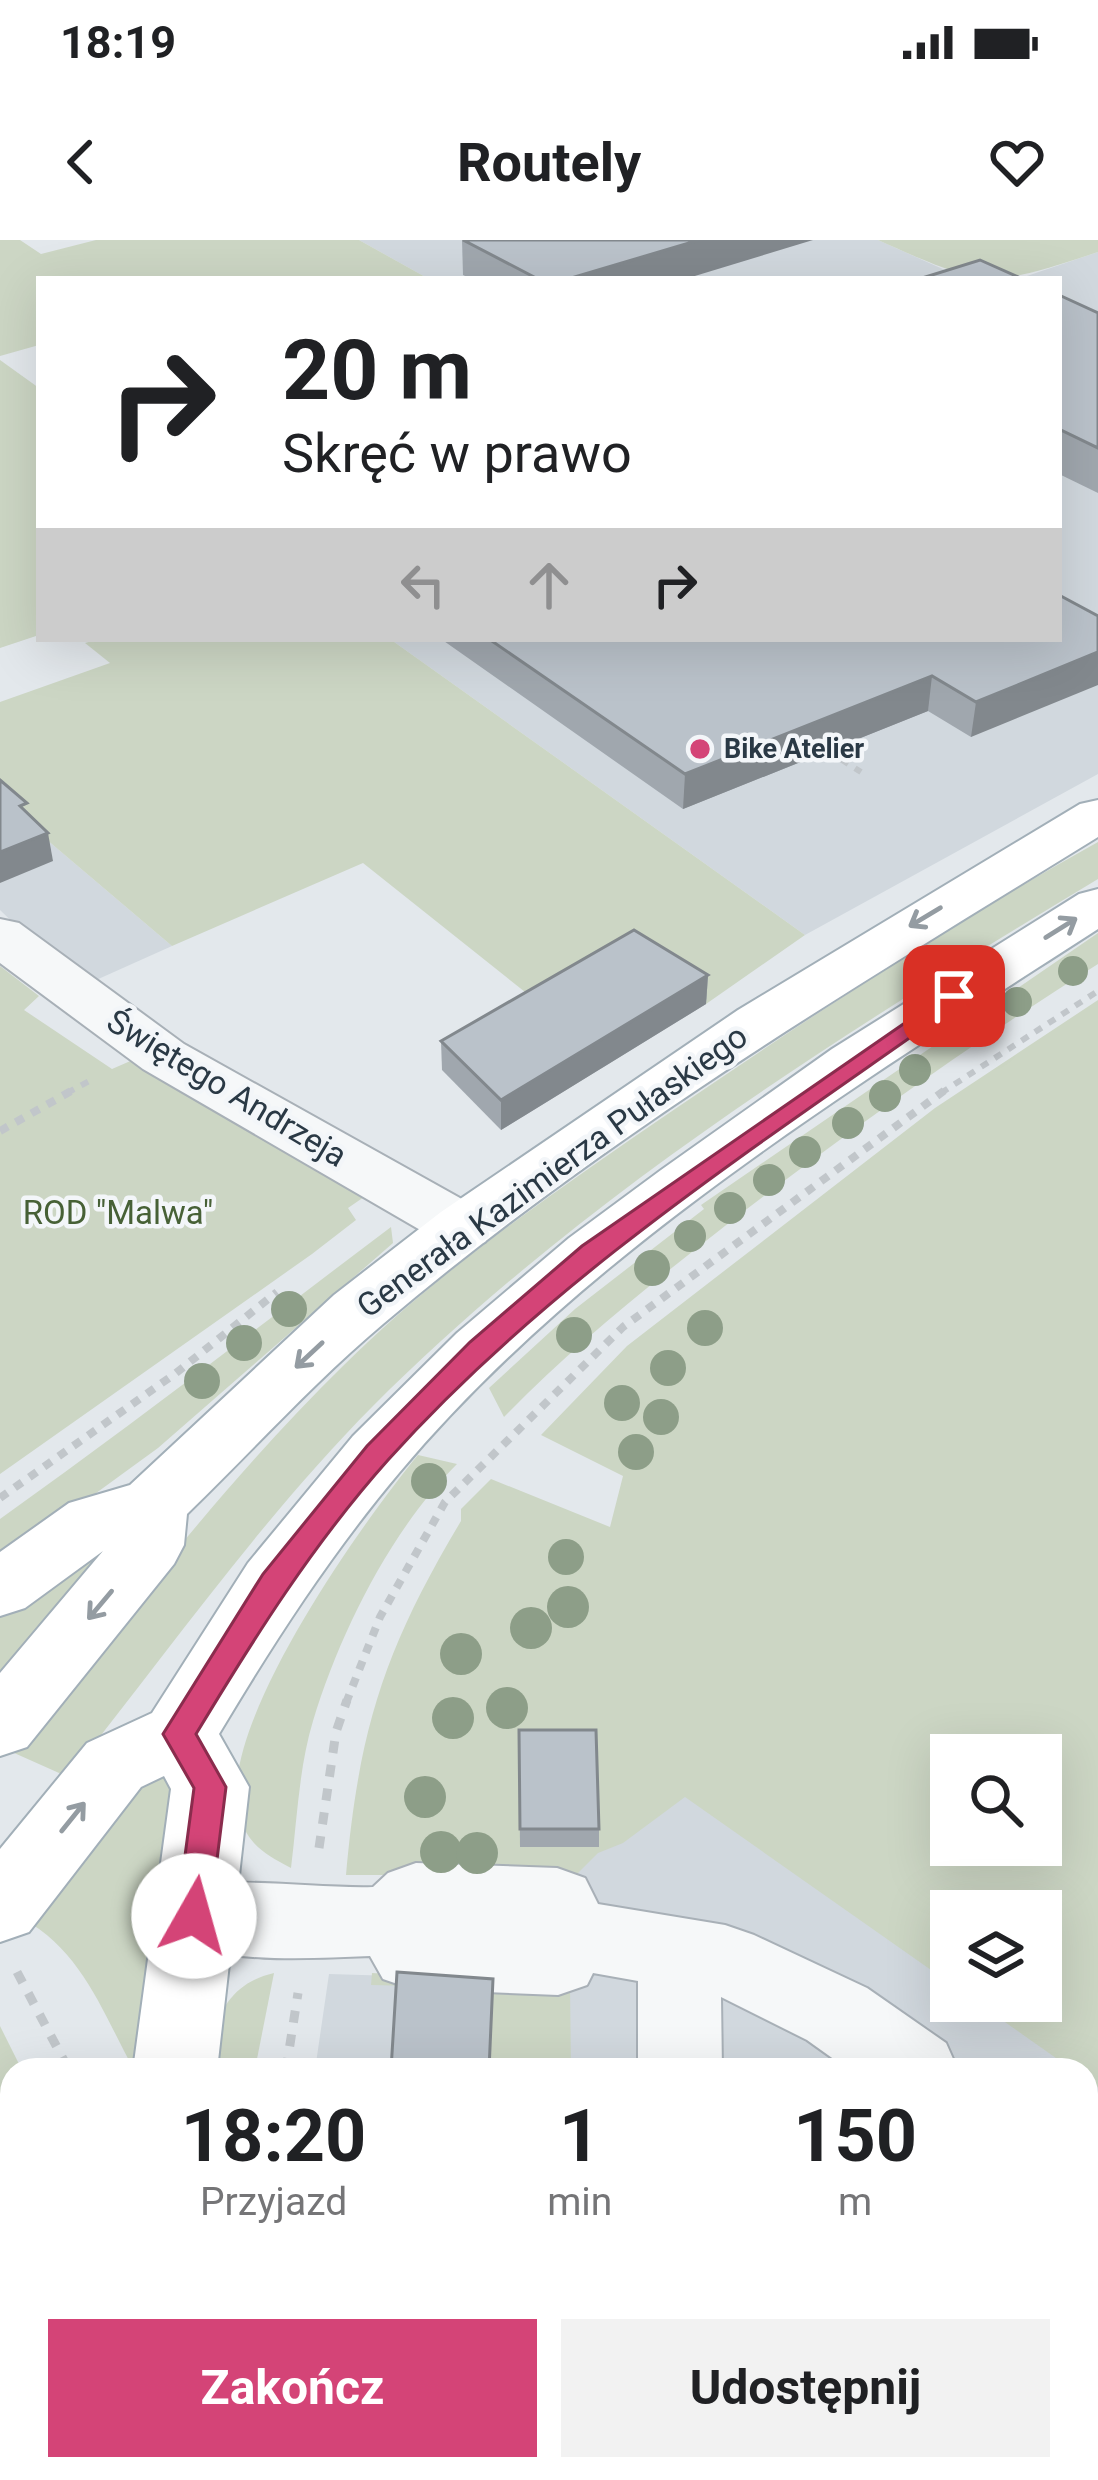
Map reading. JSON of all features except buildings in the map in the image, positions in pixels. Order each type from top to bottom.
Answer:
[{"type":"main road","name":"Generała Kazimierza Pułaskiego","points":[[0,1726],[149,1545],[153,1505],[356,1311],[463,1227],[758,1022],[1098,815]]},
{"type":"main road","points":[[0,1908],[115,1765],[179,1734],[273,1582],[377,1454],[480,1349],[591,1252],[683,1184],[853,1062],[1098,905]]},
{"type":"main road","points":[[0,1589],[94,1521],[153,1505]]},
{"type":"main road","points":[[176,2058],[210,1787],[179,1734]]},
{"type":"street","name":"Świętego Andrzeja","points":[[0,935],[44,975],[151,1046],[463,1227]]},
{"type":"street","points":[[194,1916],[308,1924],[392,1921],[412,1954],[558,1960],[572,1935],[724,1960],[837,2014],[899,2058]]},
{"type":"street","points":[[679,1952],[680,2058]]},
{"type":"path","points":[[828,751],[861,772]]},
{"type":"path","points":[[288,2058],[340,1718],[380,1617],[445,1502],[613,1335],[992,1056],[1098,991]]},
{"type":"path","points":[[0,1131],[151,1046]]},
{"type":"path","points":[[0,1498],[293,1280]]},
{"type":"path","points":[[0,1962],[32,1992],[63,2058]]},
{"type":"shaded area","points":[[359,240],[878,240],[958,276],[424,276]]},
{"type":"shaded area","points":[[1098,252],[1098,774],[805,935],[394,642],[1062,642],[1062,276],[1027,276]]},
{"type":"shaded area","points":[[0,800],[172,946],[85,985],[49,957],[0,910]]},
{"type":"shaded area","points":[[581,1688],[930,1930],[930,2022],[1062,2021],[1098,2046],[1098,2058],[317,2058],[329,1974],[523,1980]]},
{"type":"green space","points":[[0,240],[20,240],[41,254],[96,240],[359,240],[424,276],[36,276],[36,346],[0,356]]},
{"type":"green space","points":[[878,240],[1098,240],[1098,252],[1013,276],[976,276]]},
{"type":"green space","points":[[0,360],[36,386],[36,636],[0,648]]},
{"type":"green space","points":[[394,642],[805,935],[706,1004],[634,959],[549,1011],[363,863],[172,946],[0,800],[0,702],[110,663],[85,643]]},
{"type":"green space","points":[[1098,842],[1098,879],[907,996],[719,1121],[540,1256],[455,1329],[373,1406],[292,1494],[68,1777],[12,1752],[256,1457],[344,1365],[421,1295],[546,1199],[779,1039],[936,937]]},
{"type":"green space","points":[[1098,933],[1098,964],[916,1085],[739,1215],[589,1337],[504,1417],[489,1388],[575,1309],[704,1209],[701,1205]]},
{"type":"green space","name":"ROD \"Malwa\"","points":[[0,966],[39,996],[24,1010],[112,1069],[135,1059],[364,1197],[348,1208],[356,1220],[312,1254],[0,1474]]},
{"type":"green space","points":[[1098,1000],[1098,2058],[1056,2058],[1005,2022],[1062,2022],[1062,1890],[930,1890],[930,1969],[685,1797],[623,1843],[598,1853],[576,1875],[346,1875],[359,1776],[380,1690],[413,1609],[461,1521],[461,1509],[491,1479],[610,1527],[623,1476],[541,1435],[627,1346],[935,1108]]},
{"type":"green space","points":[[391,1227],[393,1243],[158,1448],[0,1563],[0,1519]]},
{"type":"green space","points":[[418,1455],[457,1464],[410,1519],[370,1584],[324,1687],[301,1775],[291,1868],[260,1849],[240,1819],[237,1782],[248,1735],[269,1683],[330,1576]]},
{"type":"green space","points":[[124,1530],[0,1692],[0,1615]]},
{"type":"green space","points":[[134,1775],[173,1775],[136,2058],[128,2058],[76,1966],[23,1919]]},
{"type":"green space","points":[[274,1973],[257,2058],[207,2058],[224,2009],[257,1979]]},
{"type":"green space","points":[[372,1973],[570,1984],[571,2058],[490,2058],[493,1988],[371,1985]]},
{"type":"green space","points":[[0,2026],[16,2058],[0,2058]]},
{"type":"place","name":"Bike Atelier","points":[[700,749]]},
{"type":"route","points":[[194,1916],[210,1787],[179,1734],[273,1582],[377,1454],[480,1349],[591,1252],[853,1062],[954,996]]}]
